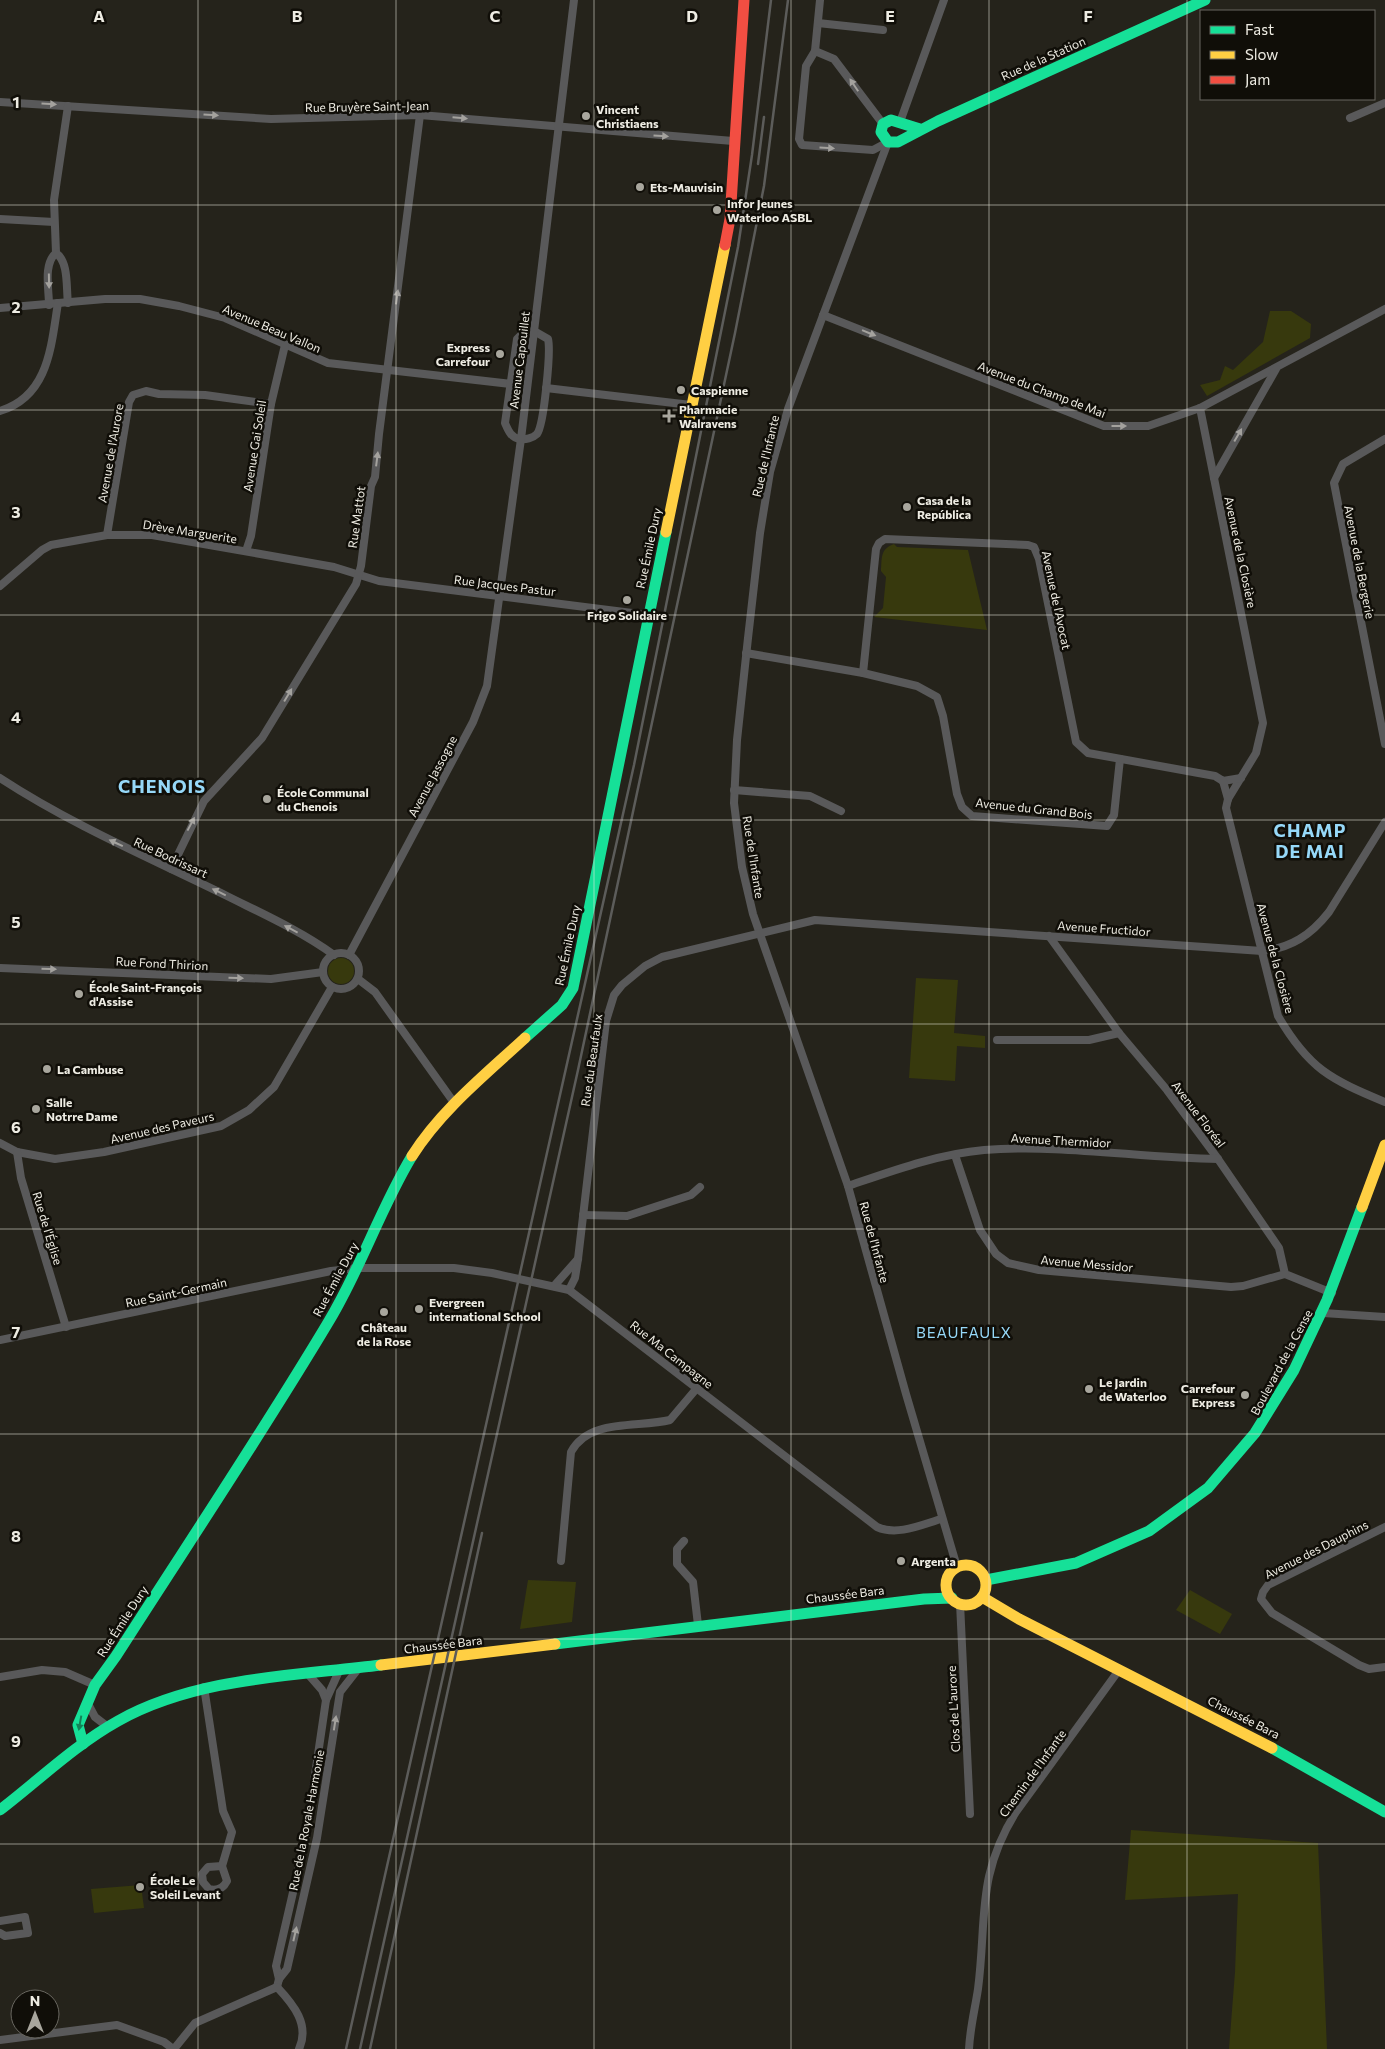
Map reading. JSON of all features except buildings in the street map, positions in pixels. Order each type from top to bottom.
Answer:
[{"type":"street","name":"Avenue Capouillet","points":[[500,596],[560,126],[574,0]]},
{"type":"street","name":"Rue Émile Dury","points":[[84,1744],[78,1725],[96,1685],[330,1320],[358,1268],[404,1168],[421,1142],[455,1104],[562,1005],[569,998],[573,988],[730,219],[744,0]]},
{"type":"street","points":[[820,0],[814,51],[806,66],[799,139],[802,145],[873,150],[888,142],[893,143],[902,139],[904,130],[900,122],[944,0]]},
{"type":"street","name":"Rue de la Station","points":[[902,139],[920,129],[1205,0]]},
{"type":"street","points":[[818,23],[882,30]]},
{"type":"street","points":[[814,51],[834,58],[883,124],[882,136],[888,142]]},
{"type":"street","name":"Rue Bruyère Saint-Jean","points":[[0,102],[271,119],[420,115],[734,142]]},
{"type":"street","points":[[1350,118],[1385,103]]},
{"type":"street","points":[[56,253],[54,200],[68,106]]},
{"type":"street","name":"Rue Mattot","points":[[171,869],[189,828],[204,801],[262,738],[359,576],[371,486],[375,477],[420,115]]},
{"type":"street","points":[[883,124],[891,120],[920,129]]},
{"type":"street","name":"Rue de l'Infante","points":[[888,142],[788,409],[770,472],[760,533],[746,653],[734,790],[738,841],[746,890],[759,933],[848,1186],[941,1519],[957,1567]]},
{"type":"street","points":[[0,219],[54,222]]},
{"type":"street","points":[[56,253],[61,256],[64,264],[68,302]]},
{"type":"street","points":[[49,305],[48,265],[50,258],[56,253]]},
{"type":"street","name":"Avenue Beau Vallon","points":[[0,308],[68,302],[140,299],[180,306],[225,318],[328,363],[510,384]]},
{"type":"street","points":[[0,411],[14,406],[38,384],[48,357],[58,304]]},
{"type":"street","name":"Avenue du Champ de Mai","points":[[823,315],[1104,426],[1148,426],[1200,408],[1385,309]]},
{"type":"street","points":[[534,331],[548,339],[550,348],[546,388],[541,428],[531,438],[521,440],[508,431],[506,423],[510,384],[517,339],[524,332],[534,331]]},
{"type":"street","name":"Avenue Gai Soleil","points":[[246,551],[251,536],[272,404],[285,345]]},
{"type":"street","points":[[1214,478],[1276,369]]},
{"type":"street","points":[[546,388],[691,405]]},
{"type":"street","name":"Avenue de l'Aurore","points":[[107,535],[129,402],[132,395],[146,391],[159,394],[205,395],[272,404]]},
{"type":"street","name":"Avenue de la Closière","points":[[1200,408],[1264,723],[1256,753],[1228,799]]},
{"type":"street","name":"Avenue de la Bergerie","points":[[1385,439],[1343,464],[1334,483],[1385,744]]},
{"type":"street","name":"Drève Marguerite","points":[[0,586],[42,550],[52,545],[107,535],[152,535],[334,567],[359,576]]},
{"type":"street","name":"Avenue de l'Avocat","points":[[863,673],[876,549],[879,543],[885,539],[1028,545],[1034,547],[1039,559],[1076,742],[1088,753],[1215,776],[1222,781],[1241,778]]},
{"type":"street","name":"Rue Jacques Pastur","points":[[359,576],[379,581],[648,614]]},
{"type":"street","name":"Avenue Jassogne","points":[[350,955],[480,705],[491,670],[500,596]]},
{"type":"street","name":"Avenue du Grand Bois","points":[[746,653],[863,673],[922,687],[937,697],[944,716],[957,794],[962,806],[972,816],[1106,826],[1114,815],[1120,759]]},
{"type":"street","name":"Rue Bodrissart","points":[[0,778],[98,835],[263,914],[319,944],[334,955]]},
{"type":"street","name":"Avenue de la Closière","points":[[1222,781],[1228,799],[1228,819],[1278,1016],[1292,1040],[1310,1063],[1336,1080],[1385,1102]]},
{"type":"street","points":[[734,790],[810,796],[841,811]]},
{"type":"street","name":"Avenue Fructidor","points":[[759,933],[799,922],[834,920],[1262,951],[1292,944],[1318,925],[1385,822]]},
{"type":"street","name":"Rue du Beaufaulx","points":[[569,1290],[575,1278],[578,1259],[606,1021],[614,995],[631,976],[662,958],[759,933]]},
{"type":"street","name":"Avenue Floréal","points":[[1049,936],[1119,1033],[1167,1090],[1218,1159],[1279,1248],[1285,1274]]},
{"type":"street","points":[[358,978],[345,988],[332,987],[324,978],[323,972],[326,962],[334,955],[350,955],[356,963],[358,978],[375,992],[455,1104]]},
{"type":"street","name":"Rue Fond Thirion","points":[[0,968],[271,978],[323,972]]},
{"type":"street","name":"Avenue des Paveurs","points":[[17,1152],[55,1159],[80,1156],[199,1132],[234,1119],[256,1105],[274,1087],[294,1057],[332,987]]},
{"type":"street","points":[[997,1040],[1089,1040],[1119,1033]]},
{"type":"street","points":[[0,1143],[17,1152]]},
{"type":"street","name":"Boulevard de la Cense","points":[[986,1580],[1047,1571],[1082,1561],[1121,1546],[1164,1522],[1192,1502],[1237,1460],[1281,1397],[1332,1293],[1385,1145]]},
{"type":"street","name":"Avenue Thermidor","points":[[848,1186],[954,1155],[982,1150],[1033,1148],[1152,1157],[1218,1159]]},
{"type":"street","name":"Rue de l'Église","points":[[17,1152],[21,1178],[66,1327]]},
{"type":"street","name":"Avenue Messidor","points":[[954,1155],[980,1230],[996,1254],[1008,1263],[1039,1270],[1230,1287],[1243,1286],[1285,1274]]},
{"type":"street","points":[[583,1215],[627,1216],[691,1195],[700,1187]]},
{"type":"street","points":[[549,1285],[578,1259]]},
{"type":"street","name":"Rue Ma Campagne","points":[[358,1268],[454,1268],[511,1277],[569,1290],[877,1527],[886,1531],[895,1531],[941,1519]]},
{"type":"street","name":"Rue Saint-Germain","points":[[0,1340],[249,1287],[358,1268]]},
{"type":"street","points":[[1285,1274],[1332,1293]]},
{"type":"street","points":[[1322,1314],[1385,1317]]},
{"type":"street","points":[[561,1561],[572,1452],[578,1440],[584,1435],[597,1430],[670,1420],[697,1388]]},
{"type":"street","name":"Avenue des Dauphins","points":[[1385,1527],[1268,1585],[1261,1599],[1272,1613],[1359,1665],[1369,1669],[1385,1667]]},
{"type":"street","points":[[684,1542],[677,1549],[677,1560],[679,1567],[693,1582],[698,1625]]},
{"type":"street","points":[[971,1566],[978,1569],[986,1580],[982,1597],[972,1604],[956,1601],[946,1585],[948,1578],[957,1567],[971,1566]]},
{"type":"street","name":"Chaussée Bara","points":[[924,1599],[946,1585]]},
{"type":"street","name":"Chaussée Bara","points":[[982,1597],[1018,1619],[1299,1761],[1385,1812]]},
{"type":"street","name":"Chaussée Bara","points":[[0,1810],[108,1727],[152,1704],[204,1687],[698,1625],[924,1599],[956,1601]]},
{"type":"street","name":"Clos de L'aurore","points":[[956,1601],[970,1814]]},
{"type":"street","name":"Rue de la Royale Harmonie","points":[[278,1983],[287,1969],[316,1838],[340,1692],[358,1668]]},
{"type":"street","points":[[0,1676],[42,1670],[65,1672],[96,1685]]},
{"type":"street","name":"Chemin de l'Infante","points":[[969,2049],[978,1988],[983,1904],[992,1858],[1016,1812],[1119,1670]]},
{"type":"street","name":"Rue de la Royale Harmonie","points":[[278,1983],[276,1966],[306,1836],[326,1700],[339,1671]]},
{"type":"street","points":[[308,1674],[322,1690],[326,1700]]},
{"type":"street","points":[[204,1687],[223,1811],[232,1832],[222,1866]]},
{"type":"street","points":[[87,1702],[96,1716],[108,1727]]},
{"type":"street","points":[[0,1921],[25,1917],[28,1933],[5,1936],[0,1933]]},
{"type":"street","points":[[0,2040],[117,2024],[164,2042],[174,2049],[195,2023],[278,1983],[304,2024],[304,2039],[299,2049]]},
{"type":"shaded area","points":[[1270,311],[1291,311],[1311,324],[1310,338],[1207,396],[1200,385],[1220,380],[1225,366],[1233,370],[1263,342]]},
{"type":"shaded area","points":[[894,544],[897,547],[968,550],[987,630],[874,617],[883,608],[886,577],[881,571],[883,554],[886,548]]},
{"type":"shaded area","points":[[341,958],[350,962],[354,971],[350,980],[341,984],[332,980],[328,971],[332,962]]},
{"type":"shaded area","points":[[916,978],[958,980],[954,1033],[985,1036],[985,1048],[957,1046],[955,1081],[909,1078]]},
{"type":"shaded area","points":[[528,1580],[576,1582],[572,1622],[520,1629]]},
{"type":"shaded area","points":[[1190,1590],[1232,1614],[1220,1634],[1176,1610]]},
{"type":"shaded area","points":[[1131,1830],[1318,1843],[1327,2049],[1229,2049],[1235,1972],[1238,1894],[1125,1900]]},
{"type":"shaded area","points":[[141,1885],[144,1908],[94,1913],[91,1889]]},
{"type":"railway","points":[[346,2049],[634,765],[738,247],[752,155],[771,0]]},
{"type":"railway","points":[[360,2049],[578,1070],[735,333],[764,186],[788,0]]},
{"type":"railway","points":[[758,164],[764,117]]},
{"type":"railway","points":[[370,2049],[482,1533]]},
{"type":"traffic: fast","points":[[920,129],[891,120],[883,124],[881,132],[888,142],[898,142],[938,121],[1205,0]]},
{"type":"traffic: fast","points":[[525,1038],[562,1005],[573,988],[666,532]]},
{"type":"traffic: fast","points":[[83,1744],[78,1725],[95,1685],[116,1656],[224,1490],[329,1321],[412,1156]]},
{"type":"traffic: fast","points":[[986,1580],[1076,1563],[1149,1531],[1208,1488],[1255,1433],[1294,1370],[1327,1300],[1362,1207]]},
{"type":"traffic: fast","points":[[555,1644],[924,1599],[952,1598]]},
{"type":"traffic: fast","points":[[0,1810],[102,1730],[148,1706],[180,1695],[247,1681],[381,1665]]},
{"type":"traffic: fast","points":[[1272,1748],[1385,1812]]},
{"type":"traffic: slow","points":[[666,532],[725,245]]},
{"type":"traffic: slow","points":[[412,1156],[436,1123],[450,1108],[525,1038]]},
{"type":"traffic: slow","points":[[1362,1207],[1385,1145]]},
{"type":"traffic: slow","points":[[966,1565],[980,1571],[986,1585],[980,1599],[966,1605],[952,1599],[946,1585],[952,1571],[966,1565]]},
{"type":"traffic: slow","points":[[982,1597],[1019,1619],[1272,1748]]},
{"type":"traffic: slow","points":[[381,1665],[555,1644]]},
{"type":"traffic: jam","points":[[725,245],[730,219],[744,0]]},
{"type":"place","name":"Vincent Christiaens","points":[[586,116]]},
{"type":"place","name":"Ets-Mauvisin","points":[[640,187]]},
{"type":"place","name":"Infor Jeunes Waterloo ASBL","points":[[717,210]]},
{"type":"place","name":"Express Carrefour","points":[[500,354]]},
{"type":"place","name":"Caspienne","points":[[681,390]]},
{"type":"place","name":"Pharmacie Walravens","points":[[669,416]]},
{"type":"place","name":"Casa de la República","points":[[907,507]]},
{"type":"place","name":"Frigo Solidaire","points":[[627,600]]},
{"type":"place","name":"École Communal du Chenois","points":[[267,799]]},
{"type":"place","name":"École Saint-François d'Assise","points":[[79,994]]},
{"type":"place","name":"La Cambuse","points":[[47,1069]]},
{"type":"place","name":"Salle Notrre Dame","points":[[36,1109]]},
{"type":"place","name":"Evergreen international School","points":[[419,1309]]},
{"type":"place","name":"Château de la Rose","points":[[384,1312]]},
{"type":"place","name":"Le Jardin de Waterloo","points":[[1089,1389]]},
{"type":"place","name":"Carrefour Express","points":[[1245,1395]]},
{"type":"place","name":"Argenta","points":[[901,1561]]},
{"type":"place","name":"École Le Soleil Levant","points":[[140,1887]]},
{"type":"district","name":"CHENOIS","points":[[162,786]]},
{"type":"district","name":"CHAMP DE MAI","points":[[1310,840]]},
{"type":"district","name":"BEAUFAULX","points":[[964,1332]]}]
